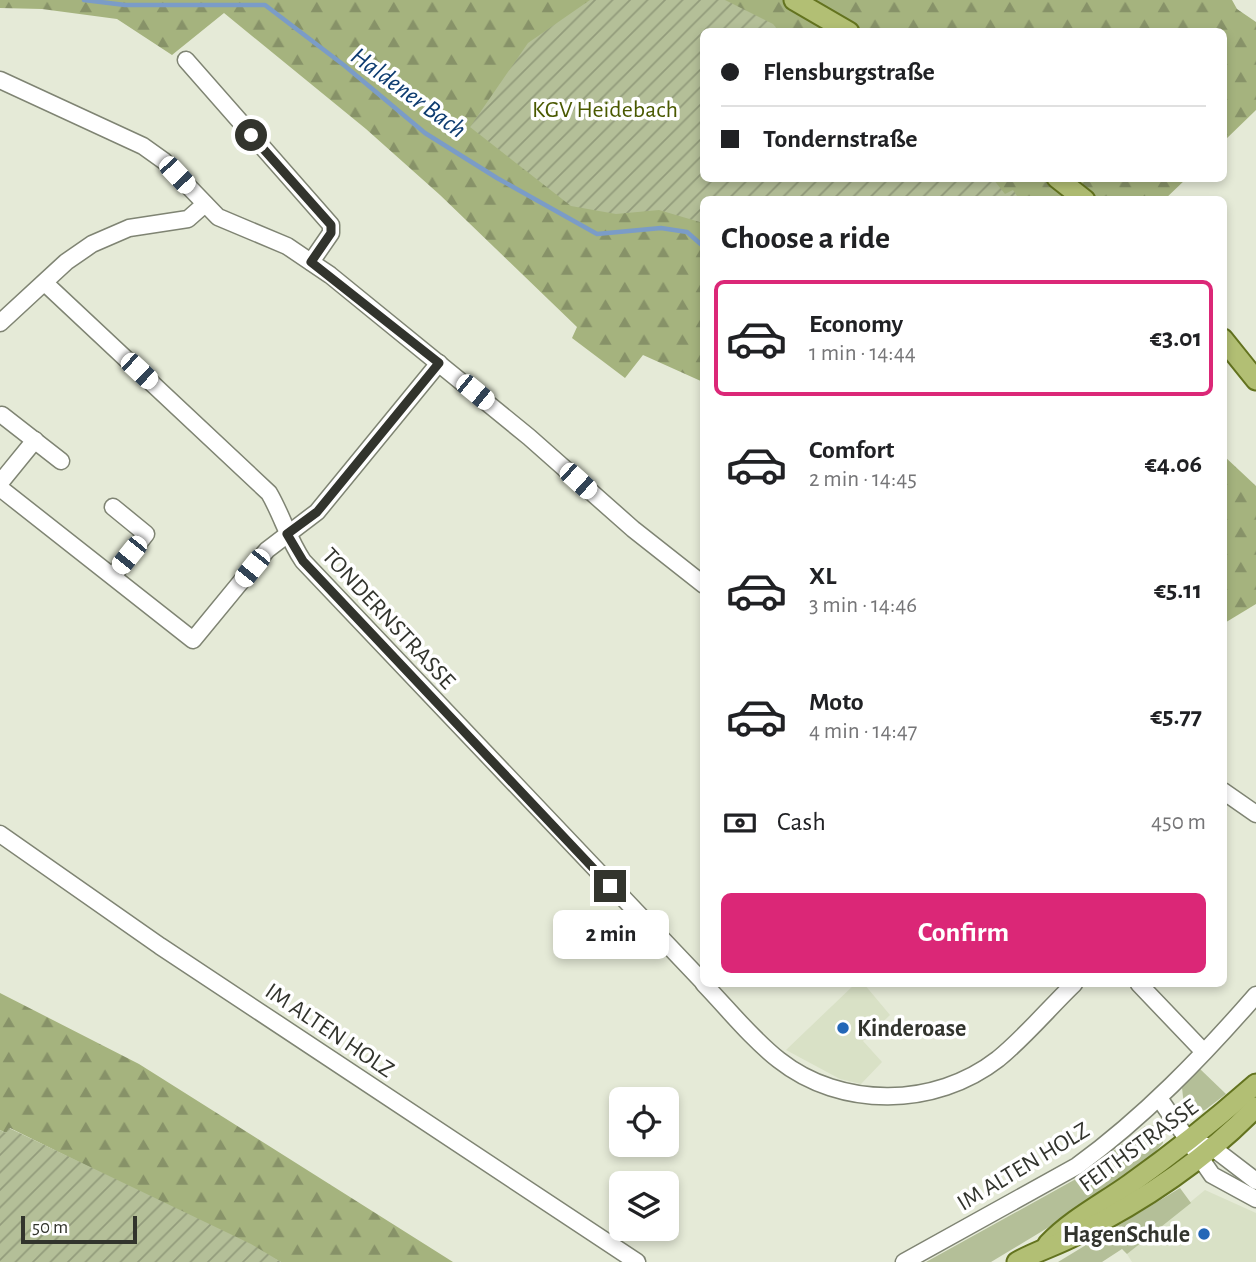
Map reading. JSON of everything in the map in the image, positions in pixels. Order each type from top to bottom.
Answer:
[{"type":"main road","points":[[794,0],[842,28]]},
{"type":"main road","points":[[1062,182],[1080,196]]},
{"type":"main road","points":[[1227,344],[1256,380]]},
{"type":"main road","name":"FEITHSTRASSE","points":[[1201,1149],[1256,1084]]},
{"type":"main road","name":"FEITHSTRASSE","points":[[1017,1262],[1048,1245],[1074,1236],[1201,1149],[1256,1107]]},
{"type":"street","points":[[186,60],[331,225],[331,233],[311,262]]},
{"type":"street","points":[[0,80],[143,146],[164,161],[218,216],[287,247],[311,262],[529,436],[633,530],[700,581]]},
{"type":"street","points":[[0,323],[46,284],[66,262],[109,235],[151,224],[188,219],[205,204]]},
{"type":"street","name":"TONDERNSTRASSE","points":[[46,284],[269,493],[281,512],[287,534],[303,561],[700,979]]},
{"type":"street","points":[[35,440],[0,486],[193,640],[267,550],[317,512],[439,363]]},
{"type":"street","points":[[2,415],[61,461]]},
{"type":"street","points":[[113,507],[146,534],[113,576]]},
{"type":"street","points":[[1227,794],[1256,814]]},
{"type":"street","name":"IM ALTEN HOLZ","points":[[0,834],[160,946],[637,1262]]},
{"type":"street","name":"TONDERNSTRASSE","points":[[708,987],[781,1062],[818,1083],[850,1093],[887,1097],[930,1092],[997,1060],[1071,987]]},
{"type":"street","points":[[1142,987],[1203,1051]]},
{"type":"street","name":"IM ALTEN HOLZ","points":[[904,1262],[1077,1166],[1159,1098],[1256,995]]},
{"type":"street","points":[[1159,1098],[1201,1149],[1212,1175],[1256,1199]]},
{"type":"street","points":[[1201,1149],[1256,1181]]},
{"type":"shaded area","name":"Kinderoase","points":[[852,987],[867,987],[890,1015],[863,1041],[882,1062],[861,1084],[840,1079],[786,1050]]},
{"type":"shaded area","name":"HagenSchule","points":[[1205,1190],[1256,1213],[1256,1262],[1132,1262],[1127,1254]]},
{"type":"green space","points":[[0,0],[1232,0],[1237,9],[1256,22],[1256,110],[1227,138],[1227,28],[700,28],[700,182],[1183,182],[1168,196],[700,196],[700,381],[643,355],[625,378],[572,338],[577,327],[440,195],[366,129],[224,13],[172,55],[117,19],[42,9],[0,8]]},
{"type":"green space","name":"KGV Heidebach","points":[[590,0],[725,0],[776,28],[700,28],[700,182],[995,182],[1005,194],[1013,190],[1017,196],[700,196],[700,222],[659,210],[616,214],[571,206],[470,127],[528,43]]},
{"type":"green space","points":[[1227,459],[1256,486],[1256,604],[1227,622]]},
{"type":"green space","points":[[0,993],[139,1064],[453,1262],[281,1262],[10,1128],[6,1133],[0,1130]]},
{"type":"green space","points":[[1199,1068],[1226,1094],[1205,1110],[1197,1112],[1184,1105],[1182,1088]]},
{"type":"green space","points":[[1156,1125],[1163,1131],[1163,1143],[1146,1162],[1087,1204],[991,1262],[926,1262],[1083,1175],[1145,1126]]},
{"type":"green space","points":[[9,1128],[251,1244],[281,1262],[0,1262],[0,1130],[6,1133]]},
{"type":"green space","points":[[1180,1188],[1191,1203],[1127,1254],[1122,1249],[1102,1262],[1058,1262]]},
{"type":"waterway","name":"Haldener Bach","points":[[84,0],[125,5],[265,5],[345,66],[425,133],[497,178],[597,234],[661,228],[687,232],[700,243]]},
{"type":"place","name":"Kinderoase","points":[[843,1028]]},
{"type":"place","name":"HagenSchule","points":[[1204,1234]]},
{"type":"route","points":[[251,135],[331,225],[331,233],[311,262],[439,363],[317,512],[287,534],[303,561],[610,886]]}]
